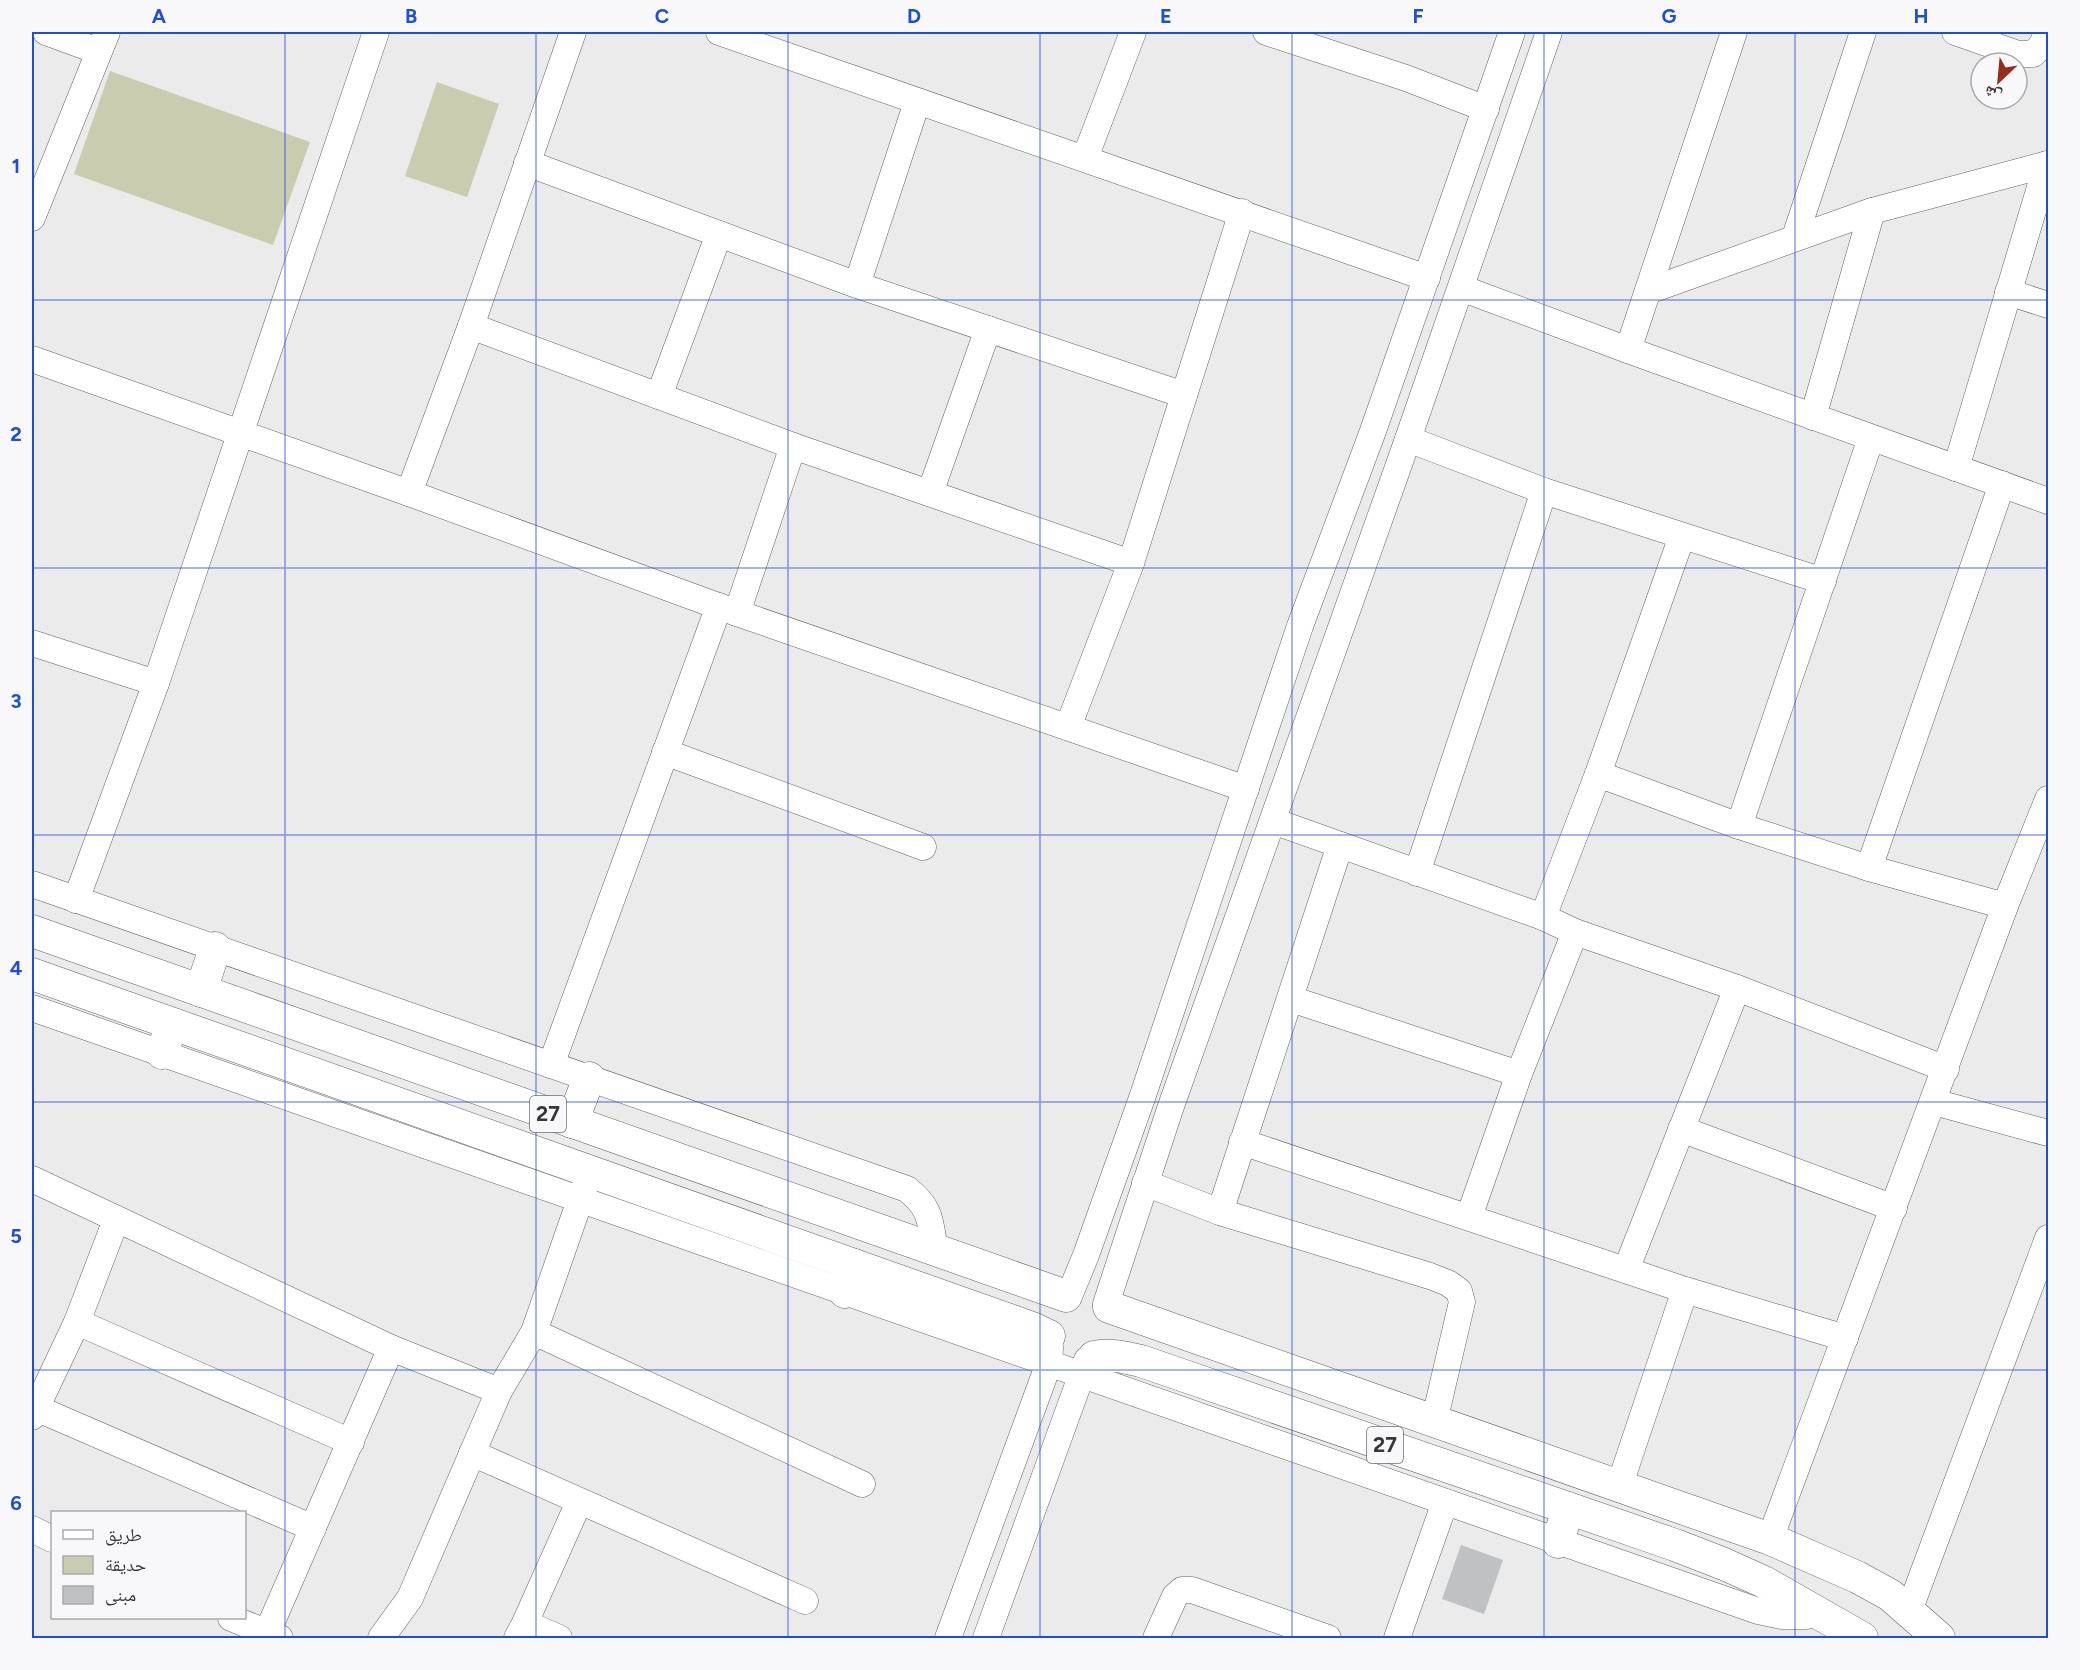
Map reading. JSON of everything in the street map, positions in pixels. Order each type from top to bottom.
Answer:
[{"type":"main road","name":"27","points":[[32,931],[935,1251],[1068,1295],[1089,1293],[1108,1306],[1770,1539],[1848,1572],[1890,1595],[1929,1632],[1939,1638]]},
{"type":"main road","points":[[201,991],[215,948]]},
{"type":"main road","name":"27","points":[[32,974],[336,1082],[585,1185],[850,1278],[1041,1331],[1049,1347],[1087,1364],[1105,1355],[1141,1361],[1724,1564],[1764,1582],[1818,1617],[1862,1638]]},
{"type":"main road","points":[[162,1053],[172,1024]]},
{"type":"main road","points":[[292,1066],[309,1059],[314,1052],[314,1031]]},
{"type":"main road","points":[[336,1082],[331,1063],[335,1054],[342,1049],[360,1047]]},
{"type":"main road","points":[[572,1122],[590,1078]]},
{"type":"main road","points":[[1049,1347],[1048,1317],[1052,1308],[1068,1295]]},
{"type":"main road","points":[[1087,1364],[1109,1345],[1113,1336],[1113,1316],[1108,1306]]},
{"type":"main road","points":[[1558,1542],[1568,1508]]},
{"type":"main road","points":[[1809,1556],[1815,1562],[1818,1580],[1808,1594],[1800,1597],[1818,1617],[1828,1587],[1833,1580],[1848,1572]]},
{"type":"street","points":[[32,218],[102,41],[46,32]]},
{"type":"street","points":[[76,900],[156,683],[376,32]]},
{"type":"street","points":[[409,493],[471,326],[573,32]]},
{"type":"street","points":[[719,32],[765,39],[917,102],[1242,212],[1427,278]]},
{"type":"street","points":[[1085,158],[1133,32]]},
{"type":"street","points":[[1266,32],[1328,42],[1406,78],[1486,109]]},
{"type":"street","points":[[1068,1295],[1086,1255],[1142,1098],[1300,626],[1373,431],[1512,32]]},
{"type":"street","points":[[1108,1306],[1170,1108],[1408,440],[1549,32]]},
{"type":"street","points":[[1628,350],[1734,32]]},
{"type":"street","points":[[1796,237],[1863,32]]},
{"type":"street","points":[[1955,32],[2018,54],[2033,54],[2042,45],[2047,32]]},
{"type":"street","points":[[857,285],[917,102]]},
{"type":"street","points":[[527,163],[857,285],[1184,395]]},
{"type":"street","points":[[1648,291],[1872,211],[2048,164]]},
{"type":"street","points":[[1956,468],[2048,164]]},
{"type":"street","points":[[1813,417],[1872,211]]},
{"type":"street","points":[[1068,727],[1131,563],[1242,212]]},
{"type":"street","points":[[659,396],[719,234]]},
{"type":"street","points":[[1461,288],[2049,501]]},
{"type":"street","points":[[2008,292],[2049,305]]},
{"type":"street","points":[[471,326],[793,446],[1131,563]]},
{"type":"street","points":[[930,493],[988,329]]},
{"type":"street","points":[[32,359],[240,432],[728,610],[1246,789]]},
{"type":"street","points":[[1739,826],[1871,438]]},
{"type":"street","points":[[1408,440],[1544,491],[1823,580]]},
{"type":"street","points":[[551,1065],[665,752],[728,610],[793,446]]},
{"type":"street","points":[[1869,868],[2002,484]]},
{"type":"street","points":[[1417,873],[1544,491]]},
{"type":"street","points":[[1543,917],[1598,774],[1682,536]]},
{"type":"street","points":[[1323,560],[1331,576],[1340,581],[1360,572]]},
{"type":"street","points":[[1300,626],[1318,621],[1324,622],[1329,625],[1337,639]]},
{"type":"street","points":[[32,643],[156,683]]},
{"type":"street","points":[[665,752],[923,847]]},
{"type":"street","points":[[1598,774],[1739,826],[1869,868],[2005,906]]},
{"type":"street","points":[[1770,1539],[2005,906],[2049,799]]},
{"type":"street","points":[[1273,821],[1543,917],[1575,932],[1737,988],[1946,1069]]},
{"type":"street","points":[[1220,1212],[1341,845]]},
{"type":"street","points":[[32,884],[907,1189],[919,1199],[928,1212],[935,1251]]},
{"type":"street","points":[[1469,1217],[1519,1074],[1575,932]]},
{"type":"street","points":[[1626,1270],[1737,988]]},
{"type":"street","points":[[1291,999],[1519,1074]]},
{"type":"street","points":[[32,1008],[162,1053],[585,1185],[534,1332],[499,1390],[410,1599],[381,1638]]},
{"type":"street","points":[[1142,1098],[1170,1108]]},
{"type":"street","points":[[1934,1102],[2049,1133]]},
{"type":"street","points":[[1681,1129],[1894,1208]]},
{"type":"street","points":[[1242,1142],[1685,1290],[1845,1338]]},
{"type":"street","points":[[32,1179],[392,1348],[499,1390]]},
{"type":"street","points":[[1145,1183],[1220,1212],[1430,1276],[1448,1283],[1459,1291],[1461,1302],[1434,1422]]},
{"type":"street","points":[[116,1220],[77,1322],[34,1413],[313,1528]]},
{"type":"street","points":[[1908,1611],[2049,1238]]},
{"type":"street","points":[[1619,1487],[1685,1290]]},
{"type":"street","points":[[77,1322],[351,1443]]},
{"type":"street","points":[[534,1332],[862,1484]]},
{"type":"street","points":[[948,1638],[1049,1347]]},
{"type":"street","points":[[236,1619],[274,1636],[313,1528],[392,1348]]},
{"type":"street","points":[[986,1638],[1087,1364],[1445,1502],[1558,1542],[1758,1611],[1782,1616],[1818,1617]]},
{"type":"street","points":[[472,1453],[805,1601]]},
{"type":"street","points":[[559,1638],[521,1631],[579,1502]]},
{"type":"street","points":[[1397,1638],[1445,1502]]},
{"type":"street","points":[[32,1529],[51,1538]]},
{"type":"street","points":[[1156,1638],[1175,1596],[1182,1590],[1192,1590],[1328,1638]]},
{"type":"green space","points":[[110,71],[310,142],[273,245],[74,174]]},
{"type":"green space","points":[[437,82],[499,104],[467,197],[405,176]]},
{"type":"building","points":[[1461,1545],[1503,1560],[1484,1614],[1442,1599]]}]
